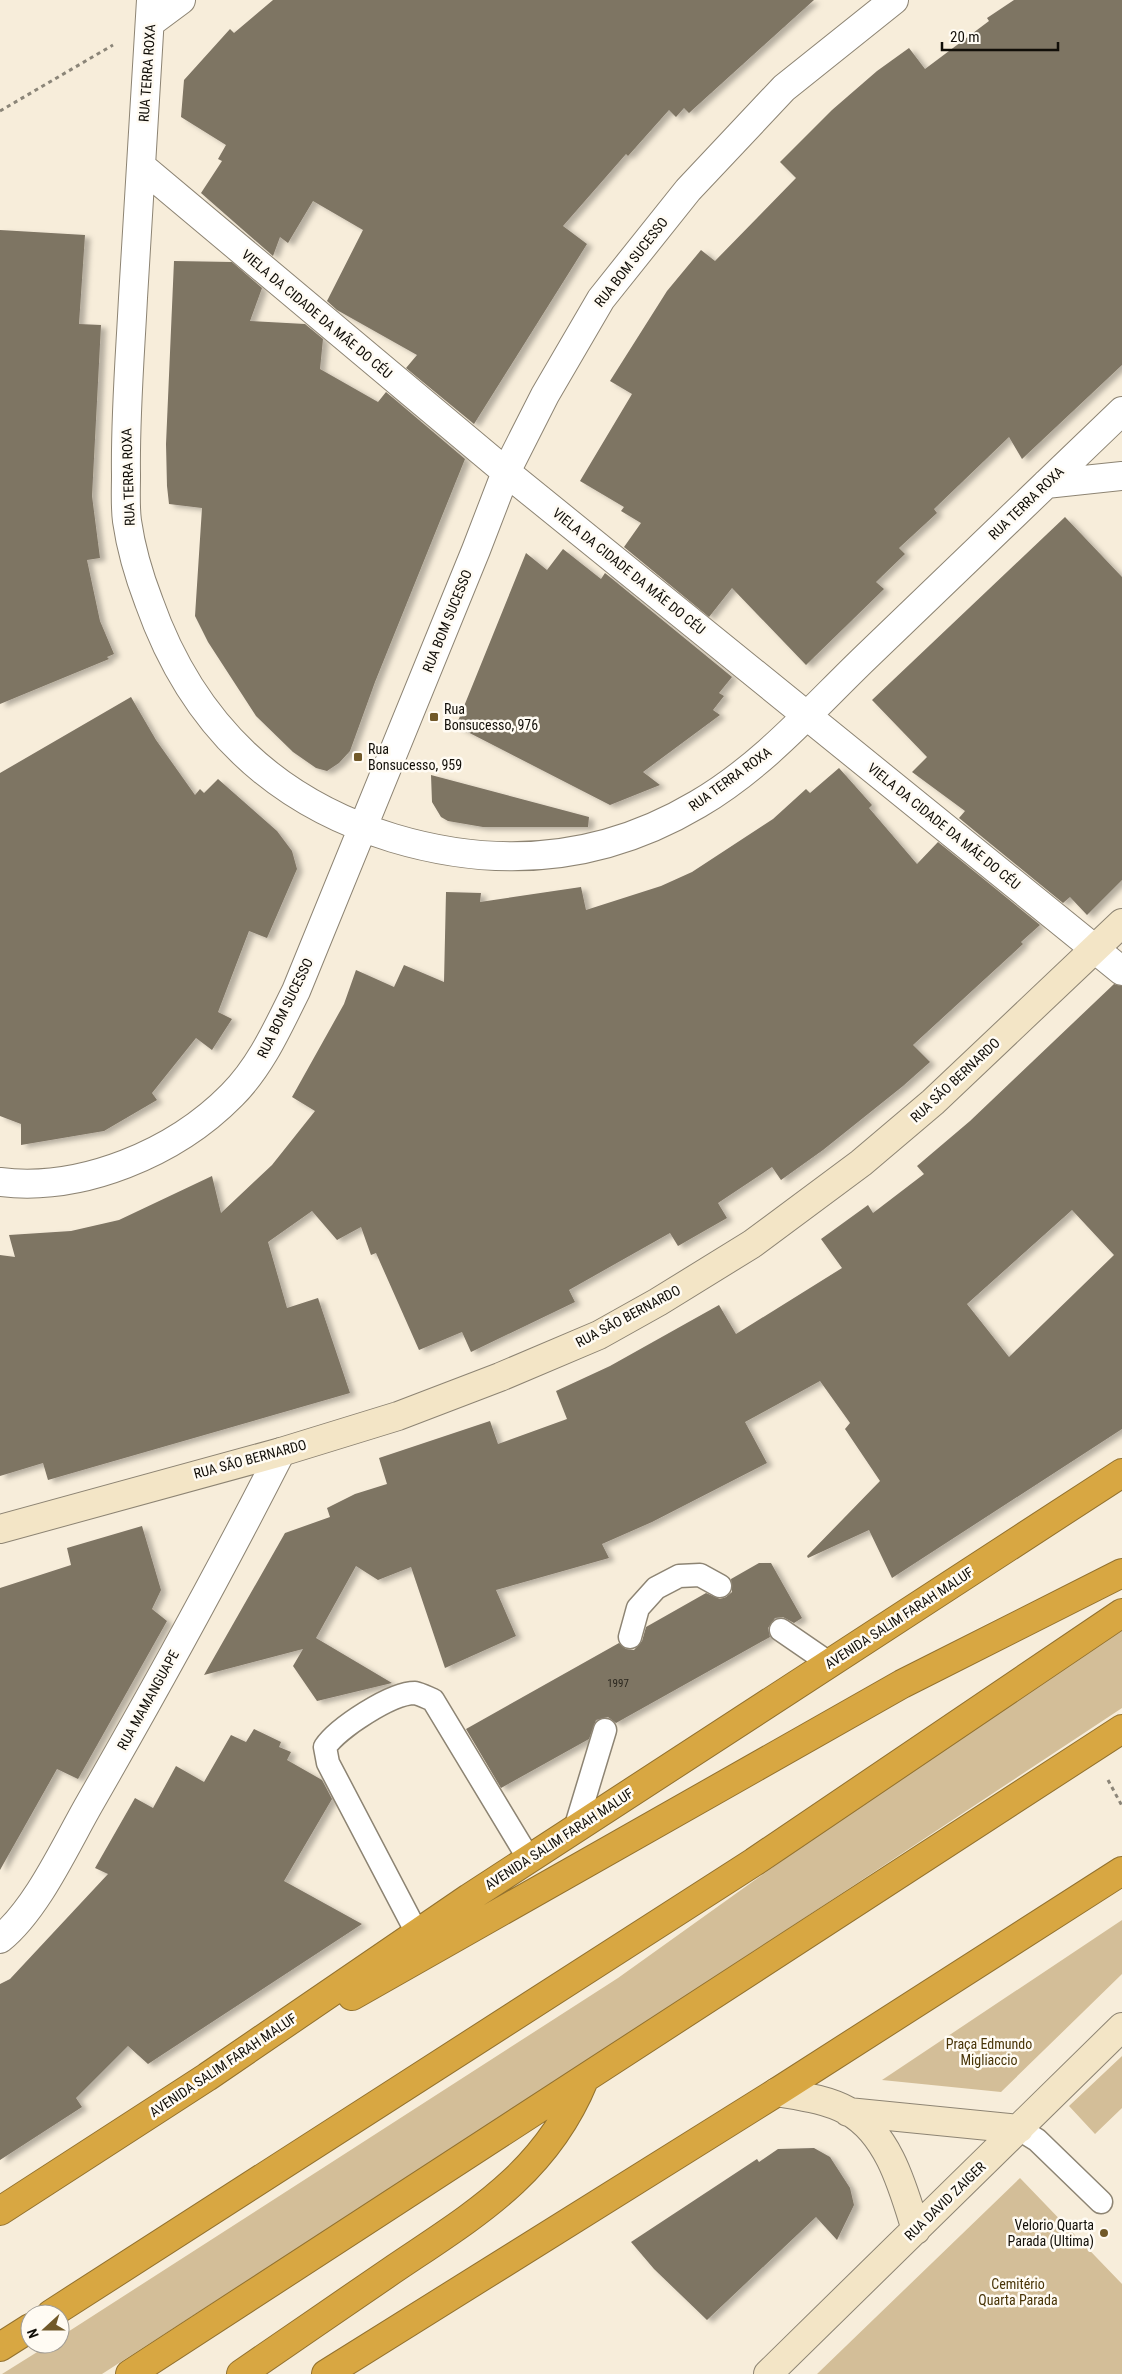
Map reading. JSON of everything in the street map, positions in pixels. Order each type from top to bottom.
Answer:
[{"type":"highway","name":"AVENIDA SALIM FARAH MALUF","points":[[0,2211],[207,2077],[529,1859],[1122,1473]]},
{"type":"highway","points":[[207,2077],[902,1684],[1122,1573]]},
{"type":"highway","points":[[68,2304],[754,1862],[1122,1613]]},
{"type":"highway","points":[[130,2374],[1122,1729]]},
{"type":"highway","points":[[326,2374],[777,2092],[1122,1870]]},
{"type":"highway","points":[[241,2374],[450,2230],[513,2184],[548,2146],[572,2110],[584,2080]]},
{"type":"highway","points":[[0,2347],[20,2334]]},
{"type":"street","points":[[151,11],[181,0]]},
{"type":"street","name":"RUA BOM SUCESSO","points":[[0,1182],[53,1182],[104,1171],[165,1145],[198,1123],[232,1095],[260,1061],[296,991],[506,472],[545,396],[601,299],[688,190],[784,88],[894,0]]},
{"type":"street","name":"RUA TERRA ROXA","points":[[151,11],[125,444],[126,519],[140,578],[159,631],[187,685],[217,727],[253,764],[287,790],[319,809],[362,828],[430,849],[486,856],[551,856],[608,844],[652,828],[700,803],[774,747],[1122,411]]},
{"type":"street","name":"VIELA DA CIDADE DA MÃE DO CÉU","points":[[141,166],[506,472],[1122,971]]},
{"type":"street","points":[[1046,484],[1122,476]]},
{"type":"street","name":"RUA SÃO BERNARDO","points":[[0,1529],[281,1452],[398,1416],[590,1339],[718,1266],[752,1244],[861,1163],[932,1102],[1122,923]]},
{"type":"street","name":"RUA MAMANGUAPE","points":[[0,1939],[34,1901],[133,1727],[230,1550],[281,1452]]},
{"type":"street","name":"RUA DAVID ZAIGER","points":[[768,2374],[1122,2027]]},
{"type":"street","points":[[777,2092],[804,2096],[848,2112],[1019,2129]]},
{"type":"street","points":[[848,2112],[870,2129],[890,2158],[903,2187],[916,2230]]},
{"type":"lane","points":[[630,1637],[638,1608],[656,1588],[679,1576],[700,1575],[720,1586]]},
{"type":"lane","points":[[782,1630],[830,1663]]},
{"type":"lane","points":[[418,1933],[328,1763],[325,1746],[333,1735],[396,1696],[416,1693],[433,1700],[529,1859]]},
{"type":"lane","points":[[575,1829],[605,1730]]},
{"type":"lane","points":[[1019,2129],[1037,2140],[1101,2202]]},
{"type":"path","points":[[0,111],[151,11]]},
{"type":"green space","points":[[1122,1624],[1122,1708],[538,2094],[102,2374],[2,2374],[34,2354],[70,2354],[70,2331],[618,1978],[1039,1677]]},
{"type":"green space","name":"Praça Edmundo Migliaccio","points":[[1122,1920],[1122,1974],[1001,2092],[882,2080]]},
{"type":"green space","points":[[1122,2056],[1122,2108],[1095,2134],[1069,2106]]},
{"type":"green space","name":"Cemitério Quarta Parada","points":[[1020,2178],[1122,2284],[1122,2374],[817,2374]]},
{"type":"building","points":[[273,0],[814,0],[689,113],[684,108],[676,117],[669,110],[628,156],[626,154],[563,226],[587,244],[474,424],[406,368],[417,355],[337,310],[327,301],[363,230],[313,201],[288,243],[280,237],[273,256],[201,193],[222,161],[218,159],[226,145],[181,117],[184,80],[230,29],[234,33]]},
{"type":"building","points":[[1014,0],[1122,0],[1122,365],[1022,459],[1009,437],[934,509],[937,513],[899,548],[905,554],[876,582],[884,589],[806,665],[732,588],[709,617],[624,547],[641,523],[621,511],[624,507],[580,481],[632,394],[610,381],[667,291],[701,250],[715,261],[796,178],[780,162],[832,110],[877,71],[909,48],[925,69],[989,21],[987,18]]},
{"type":"building","points":[[0,230],[85,235],[79,324],[101,325],[92,496],[100,558],[87,560],[100,621],[114,654],[107,657],[109,659],[0,704]]},
{"type":"building","points":[[174,261],[232,262],[262,288],[250,321],[305,324],[323,339],[320,369],[378,402],[386,392],[465,459],[375,682],[350,751],[339,763],[327,771],[316,768],[293,752],[256,716],[208,642],[195,616],[202,508],[169,504],[167,486],[166,444]]},
{"type":"building","points":[[1065,517],[1122,577],[1122,880],[1087,915],[1070,897],[1063,903],[959,818],[965,811],[912,772],[927,757],[872,700]]},
{"type":"building","points":[[563,549],[601,579],[605,573],[732,677],[719,693],[724,696],[713,710],[720,715],[643,772],[660,785],[610,805],[456,726],[526,553],[547,570]]},
{"type":"building","points":[[131,697],[156,740],[195,795],[200,789],[204,793],[218,779],[277,831],[292,851],[297,869],[267,938],[249,931],[218,1012],[232,1019],[212,1050],[196,1038],[152,1093],[157,1100],[104,1131],[21,1145],[21,1124],[0,1116],[0,773]]},
{"type":"building","points":[[839,768],[872,805],[869,808],[917,864],[938,842],[1040,925],[1021,942],[1023,944],[913,1045],[930,1062],[903,1086],[823,1150],[781,1180],[772,1167],[718,1203],[727,1218],[678,1246],[670,1233],[569,1290],[575,1302],[471,1352],[462,1332],[419,1350],[376,1253],[371,1255],[361,1227],[337,1240],[312,1211],[268,1242],[287,1308],[318,1298],[350,1393],[48,1480],[43,1463],[0,1476],[0,1255],[15,1257],[9,1235],[71,1231],[119,1220],[212,1176],[221,1213],[272,1165],[315,1111],[292,1097],[344,1004],[356,970],[394,987],[404,965],[444,982],[446,892],[481,893],[480,902],[581,887],[586,910],[661,886],[692,872],[773,819],[806,789],[810,793]]},
{"type":"building","points":[[431,775],[589,817],[588,827],[483,827],[448,821],[441,817],[432,802]]},
{"type":"building","points":[[1114,984],[1122,986],[1122,1429],[892,1578],[869,1530],[808,1558],[807,1556],[880,1481],[845,1429],[850,1423],[820,1381],[745,1422],[767,1463],[652,1522],[602,1544],[609,1558],[496,1590],[516,1636],[445,1668],[411,1567],[378,1580],[356,1566],[316,1638],[392,1683],[317,1701],[293,1666],[303,1649],[204,1675],[285,1533],[330,1517],[327,1508],[355,1494],[387,1484],[379,1458],[490,1421],[498,1444],[567,1419],[556,1391],[610,1366],[719,1305],[736,1334],[842,1268],[821,1239],[868,1205],[873,1213],[924,1174],[917,1166],[970,1121]],"holes":[[[1072,1210],[1114,1255],[1009,1357],[967,1304]]]},
{"type":"building","points":[[142,1526],[161,1590],[152,1609],[167,1621],[78,1779],[57,1769],[0,1870],[0,1588],[71,1565],[67,1548]]},
{"type":"building","points":[[759,1563],[771,1563],[802,1618],[794,1623],[783,1617],[775,1618],[768,1628],[770,1637],[616,1723],[608,1717],[596,1720],[589,1739],[501,1788],[466,1729],[619,1643],[626,1649],[634,1650],[642,1641],[646,1627],[706,1593],[720,1599],[726,1597],[732,1592],[731,1579]]},
{"type":"building","points":[[254,1729],[281,1742],[279,1747],[291,1752],[287,1760],[322,1780],[332,1799],[284,1881],[362,1924],[148,2064],[128,2046],[76,2098],[82,2107],[0,2160],[0,1984],[10,1979],[108,1874],[95,1868],[135,1798],[153,1808],[176,1766],[204,1782],[231,1735],[246,1742]]},
{"type":"building","points":[[814,2148],[830,2157],[850,2188],[854,2205],[837,2240],[816,2217],[707,2320],[654,2269],[631,2242],[757,2159],[759,2162],[778,2149]]},
{"type":"place","name":"Rua Bonsucesso, 976","points":[[434,717]]},
{"type":"place","name":"Rua Bonsucesso, 959","points":[[358,757]]},
{"type":"place","name":"Velorio Quarta Parada (Ultima)","points":[[1104,2233]]}]
